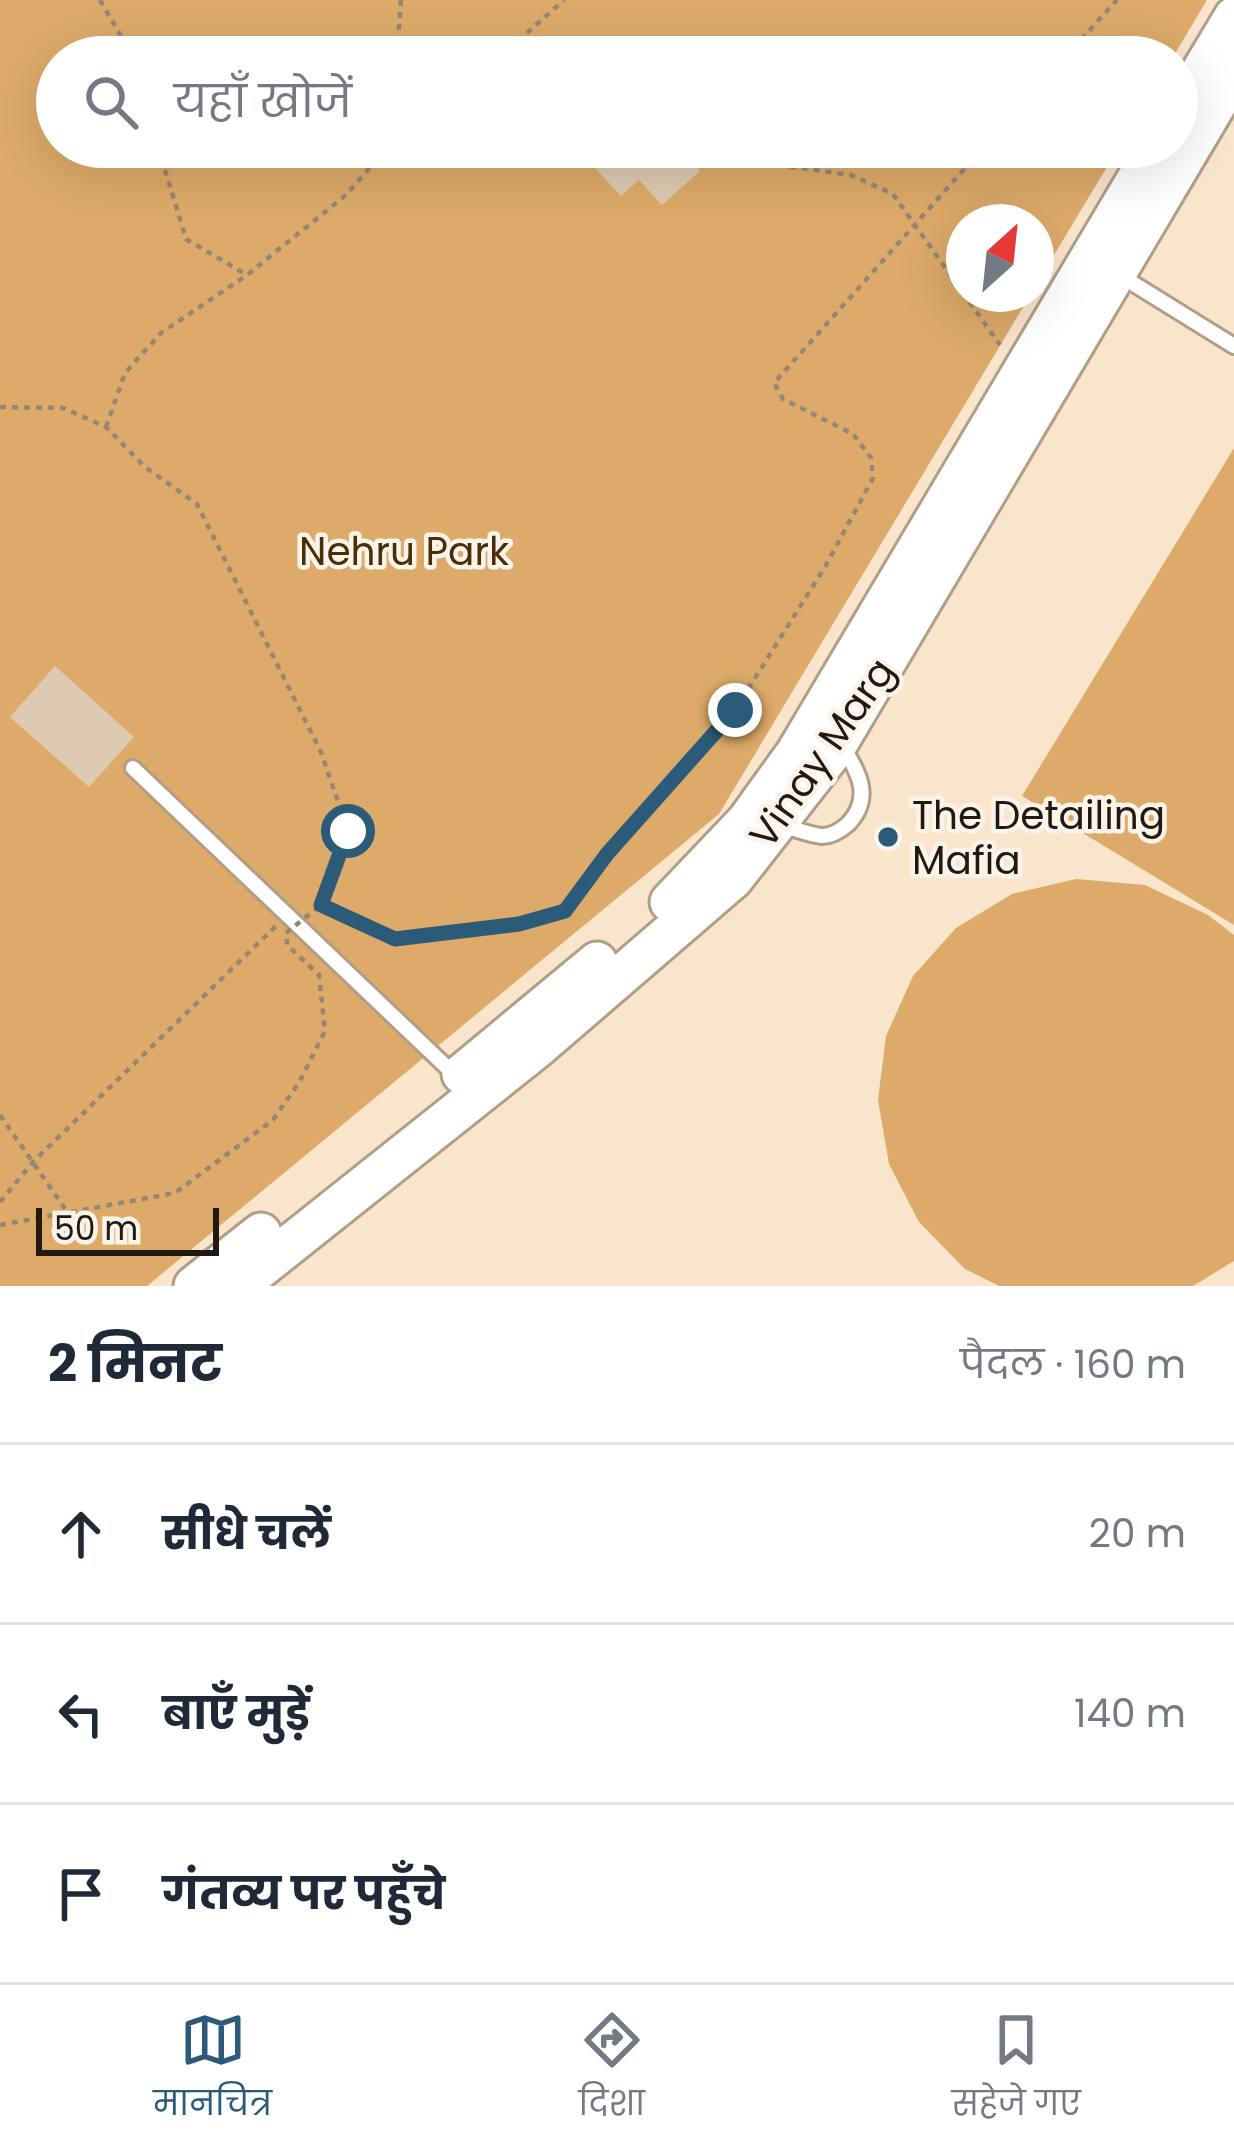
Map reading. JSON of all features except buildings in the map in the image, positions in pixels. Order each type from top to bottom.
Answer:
[{"type":"main road","points":[[1198,77],[1234,17]]},
{"type":"main road","name":"Vinay Marg","points":[[1198,135],[1234,74]]},
{"type":"main road","name":"Vinay Marg","points":[[194,1286],[685,890],[747,821],[796,753],[1144,168]]},
{"type":"main road","name":"Vinay Marg","points":[[238,1286],[622,976],[733,879],[839,742],[1179,168]]},
{"type":"lane","points":[[1117,273],[1234,346]]},
{"type":"lane","points":[[777,824],[825,836],[840,831],[858,813],[863,796],[859,773],[839,742]]},
{"type":"lane","points":[[133,768],[457,1077]]},
{"type":"path","points":[[100,0],[121,36]]},
{"type":"path","points":[[398,36],[401,0]]},
{"type":"path","points":[[524,36],[564,0]]},
{"type":"path","points":[[1084,36],[1117,0]]},
{"type":"path","points":[[164,168],[186,239],[247,274]]},
{"type":"path","points":[[106,427],[125,373],[161,333],[247,274],[346,195],[370,168]]},
{"type":"path","points":[[800,168],[851,175],[893,194],[1021,374]]},
{"type":"path","points":[[321,905],[395,939],[519,924],[565,911],[607,854],[735,710],[856,513],[873,478],[872,458],[853,434],[783,399],[774,383],[964,168]]},
{"type":"path","points":[[0,407],[63,408],[106,427],[145,467],[196,504],[321,752],[348,831],[321,905],[286,933],[287,946],[320,976],[326,1030],[273,1120],[175,1193],[0,1225]]},
{"type":"path","points":[[0,1202],[33,1162],[287,915]]},
{"type":"path","points":[[0,1114],[68,1213]]},
{"type":"green space","name":"Nehru Park","points":[[0,0],[1207,0],[1186,36],[36,36],[36,168],[1106,168],[1054,255],[1054,204],[946,204],[946,312],[1020,312],[719,814],[147,1286],[0,1286]]},
{"type":"green space","points":[[1234,448],[1234,925],[1022,796]]},
{"type":"green space","points":[[1076,879],[1145,885],[1208,915],[1234,935],[1234,1261],[1193,1286],[999,1286],[965,1269],[919,1222],[889,1164],[878,1100],[886,1036],[913,976],[956,928],[1012,894]]},
{"type":"place","name":"The Detailing Mafia","points":[[888,837]]},
{"type":"route","points":[[348,831],[321,905],[395,939],[519,924],[565,911],[607,854],[735,710]]}]
